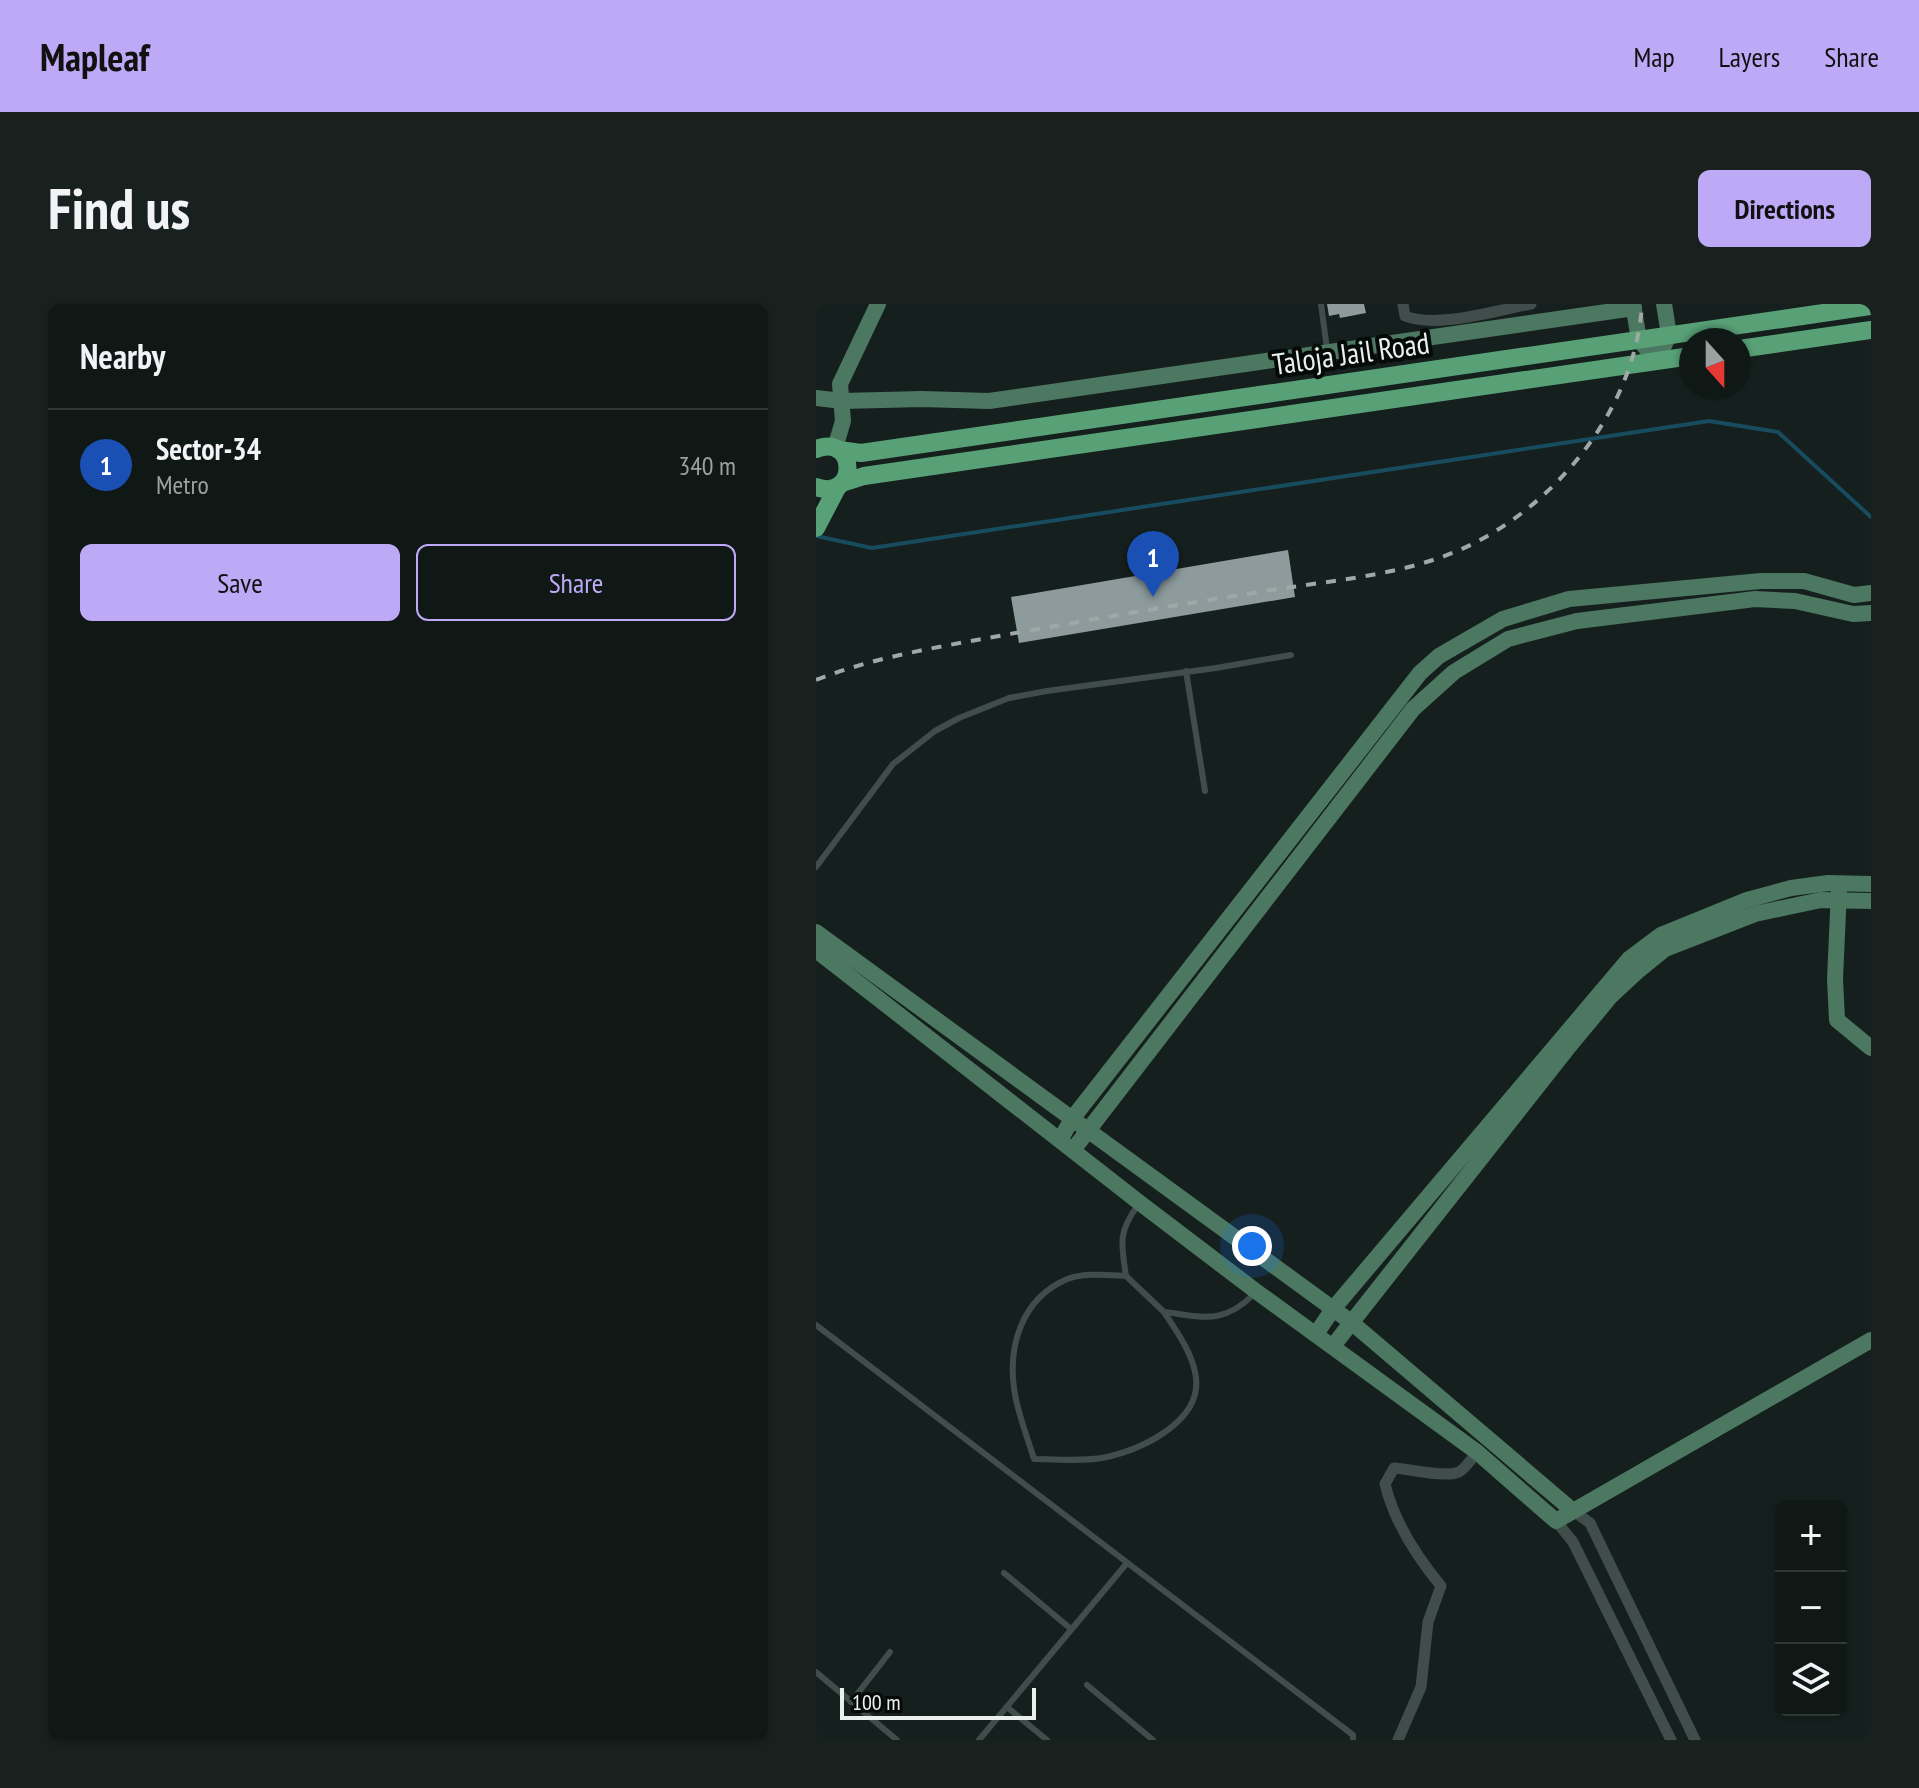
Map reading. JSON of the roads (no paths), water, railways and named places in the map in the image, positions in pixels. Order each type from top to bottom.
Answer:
[{"type":"main road","name":"Taloja Jail Road","points":[[827,447],[861,453],[1871,306]]},
{"type":"main road","points":[[1751,347],[1871,330]]},
{"type":"main road","name":"Taloja Jail Road","points":[[816,487],[826,489],[864,476],[1679,358]]},
{"type":"main road","points":[[816,528],[848,468],[845,456],[827,447]]},
{"type":"street","points":[[827,447],[842,430],[840,384],[878,304]]},
{"type":"street","points":[[1403,304],[1405,316],[1418,322],[1531,304]]},
{"type":"street","points":[[816,398],[842,401],[989,401],[1633,306],[1639,340],[1657,361],[1669,335],[1664,304]]},
{"type":"street","points":[[1066,1145],[1072,1119],[1420,673],[1439,656],[1503,619],[1569,599],[1761,581],[1804,581],[1854,595],[1871,593]]},
{"type":"street","points":[[1066,1145],[1089,1132],[1413,709],[1454,672],[1508,639],[1577,621],[1755,599],[1795,601],[1853,614],[1871,613]]},
{"type":"street","points":[[1333,1346],[1567,1049],[1610,997],[1639,970],[1665,949],[1755,914],[1821,900],[1838,892],[1871,884]]},
{"type":"street","points":[[1316,1334],[1333,1309],[1629,959],[1661,935],[1747,900],[1791,888],[1838,892],[1871,901]]},
{"type":"street","points":[[1838,892],[1837,1020],[1871,1048]]},
{"type":"street","points":[[816,932],[1351,1322],[1590,1523],[1695,1740]]},
{"type":"street","points":[[816,950],[1257,1292],[1477,1452],[1556,1521],[1573,1542],[1671,1740]]},
{"type":"street","points":[[1556,1521],[1871,1340]]},
{"type":"street","points":[[1398,1740],[1421,1687],[1428,1622],[1441,1586],[1423,1564],[1389,1501],[1385,1484],[1394,1468],[1419,1469],[1441,1475],[1460,1471],[1477,1452]]},
{"type":"lane","points":[[1321,304],[1328,352]]},
{"type":"lane","points":[[816,867],[893,764],[935,731],[959,718],[1009,698],[1291,655]]},
{"type":"lane","points":[[1186,671],[1205,791]]},
{"type":"lane","points":[[1126,1276],[1067,1279],[1040,1296],[1022,1318],[1015,1354],[1014,1388],[1034,1459],[1105,1457],[1152,1441],[1178,1421],[1197,1394],[1195,1371],[1176,1330],[1164,1312],[1126,1276],[1120,1242],[1125,1223],[1140,1203]]},
{"type":"lane","points":[[1164,1312],[1219,1317],[1237,1311],[1257,1292]]},
{"type":"lane","points":[[816,1325],[1353,1735],[1353,1740]]},
{"type":"lane","points":[[979,1740],[1127,1563]]},
{"type":"lane","points":[[1004,1573],[1071,1629]]},
{"type":"lane","points":[[851,1702],[890,1652]]},
{"type":"lane","points":[[816,1672],[897,1740]]},
{"type":"lane","points":[[1087,1685],[1153,1740]]},
{"type":"lane","points":[[1007,1707],[1047,1740]]},
{"type":"waterway","points":[[816,536],[872,548],[1709,421],[1778,432],[1871,517]]},
{"type":"railway","points":[[816,680],[885,658],[932,648],[1379,574],[1458,551],[1513,520],[1542,497],[1591,441],[1611,409],[1626,376],[1637,340],[1642,304]]},
{"type":"place","name":"Sector-34","points":[[1153,597]]}]
